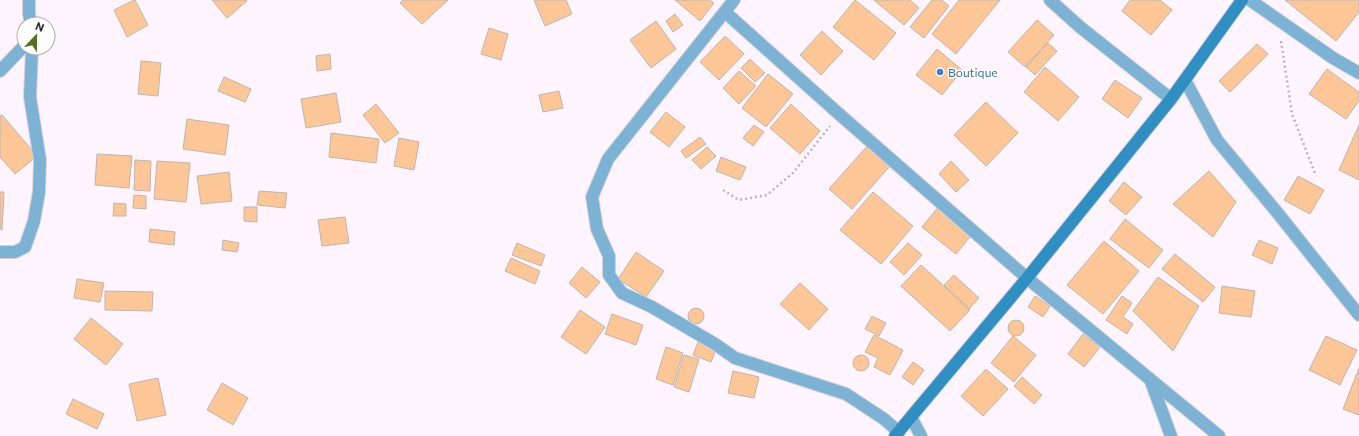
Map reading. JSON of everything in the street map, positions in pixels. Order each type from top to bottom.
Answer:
[{"type":"street","points":[[29,0],[29,16]]},
{"type":"street","points":[[734,0],[608,159],[592,197],[597,229],[609,256],[609,275],[622,294],[652,307],[715,344],[735,358],[846,394],[884,419],[897,434],[1027,278],[1171,99],[1242,0]]},
{"type":"street","points":[[1050,0],[1080,27],[1171,99]]},
{"type":"street","points":[[1250,0],[1333,58],[1359,73]]},
{"type":"street","points":[[724,12],[1027,278],[1219,436]]},
{"type":"street","points":[[0,71],[16,54]]},
{"type":"street","points":[[0,252],[15,252],[25,247],[36,214],[39,192],[40,160],[30,97],[31,56]]},
{"type":"street","points":[[1185,80],[1217,140],[1359,315]]},
{"type":"street","points":[[1150,379],[1171,436]]},
{"type":"street","points":[[911,417],[921,436]]},
{"type":"path","points":[[1286,26],[1281,39],[1292,114],[1316,176]]},
{"type":"path","points":[[723,190],[738,200],[767,195],[793,173],[839,114]]},
{"type":"building","points":[[134,0],[148,25],[127,37],[114,10]]},
{"type":"building","points":[[212,0],[246,0],[247,1],[227,18]]},
{"type":"building","points":[[403,0],[448,0],[422,24],[400,3]]},
{"type":"building","points":[[534,0],[566,0],[572,14],[545,26]]},
{"type":"building","points":[[675,0],[710,0],[714,3],[700,21]]},
{"type":"building","points":[[855,0],[896,33],[874,60],[833,27]]},
{"type":"building","points":[[874,0],[910,0],[919,8],[904,25]]},
{"type":"building","points":[[932,0],[942,0],[949,6],[924,38],[910,27]]},
{"type":"building","points":[[959,0],[1000,0],[956,54],[932,34]]},
{"type":"building","points":[[1130,0],[1160,0],[1172,10],[1151,35],[1122,11]]},
{"type":"building","points":[[1285,0],[1359,0],[1359,12],[1336,41]]},
{"type":"building","points":[[675,14],[683,25],[673,32],[666,21]]},
{"type":"building","points":[[1037,20],[1054,35],[1025,67],[1008,52]]},
{"type":"building","points":[[656,21],[676,49],[651,68],[630,40]]},
{"type":"building","points":[[489,28],[508,34],[501,60],[481,54]]},
{"type":"building","points":[[822,31],[843,51],[821,75],[800,55]]},
{"type":"building","points":[[725,36],[744,54],[719,80],[700,62]]},
{"type":"building","points":[[1048,43],[1057,51],[1035,75],[1026,67]]},
{"type":"building","points":[[1257,44],[1268,54],[1230,92],[1219,81]]},
{"type":"building","points":[[937,49],[962,70],[942,95],[916,75]]},
{"type":"building","points":[[330,54],[331,69],[317,71],[316,56]]},
{"type":"building","points":[[750,59],[765,73],[755,82],[741,68]]},
{"type":"building","points":[[141,61],[161,63],[158,96],[138,94]]},
{"type":"building","points":[[1045,67],[1079,97],[1058,121],[1024,92]]},
{"type":"building","points":[[1327,69],[1359,92],[1359,101],[1346,119],[1309,94]]},
{"type":"building","points":[[739,71],[756,86],[739,104],[723,88]]},
{"type":"building","points":[[768,74],[793,94],[766,127],[742,108]]},
{"type":"building","points":[[224,77],[251,89],[245,102],[218,91]]},
{"type":"building","points":[[1115,80],[1142,98],[1128,118],[1102,99]]},
{"type":"building","points":[[559,91],[563,108],[543,112],[539,95]]},
{"type":"building","points":[[336,93],[341,122],[306,128],[301,99]]},
{"type":"building","points":[[986,102],[1018,133],[986,166],[954,135]]},
{"type":"building","points":[[376,104],[399,133],[385,143],[363,115]]},
{"type":"building","points":[[791,104],[820,131],[800,154],[770,128]]},
{"type":"building","points":[[666,112],[685,127],[669,147],[650,132]]},
{"type":"building","points":[[2,115],[37,156],[15,174],[0,157],[0,116]]},
{"type":"building","points":[[187,119],[229,125],[225,155],[183,149]]},
{"type":"building","points":[[754,125],[764,132],[753,146],[743,138]]},
{"type":"building","points":[[1359,125],[1359,180],[1339,170]]},
{"type":"building","points":[[331,133],[379,139],[376,163],[329,157]]},
{"type":"building","points":[[700,137],[706,144],[686,158],[681,151]]},
{"type":"building","points":[[399,138],[419,142],[414,170],[394,166]]},
{"type":"building","points":[[868,145],[891,165],[852,209],[829,189]]},
{"type":"building","points":[[707,147],[716,156],[701,169],[692,160]]},
{"type":"building","points":[[97,154],[132,156],[129,188],[95,185]]},
{"type":"building","points":[[721,157],[746,167],[740,180],[716,171]]},
{"type":"building","points":[[135,160],[151,161],[150,191],[134,190]]},
{"type":"building","points":[[157,161],[190,163],[186,202],[154,199]]},
{"type":"building","points":[[951,161],[969,180],[956,192],[939,174]]},
{"type":"building","points":[[1209,171],[1236,202],[1213,237],[1173,204]]},
{"type":"building","points":[[229,172],[232,201],[201,204],[197,176]]},
{"type":"building","points":[[1298,176],[1324,190],[1310,214],[1284,200]]},
{"type":"building","points":[[1124,182],[1142,197],[1126,215],[1109,201]]},
{"type":"building","points":[[259,191],[287,193],[285,208],[257,205]]},
{"type":"building","points":[[0,192],[4,192],[2,230],[0,229]]},
{"type":"building","points":[[873,192],[913,226],[881,264],[840,230]]},
{"type":"building","points":[[134,195],[146,196],[146,209],[133,208]]},
{"type":"building","points":[[114,203],[126,204],[126,216],[113,216]]},
{"type":"building","points":[[939,206],[973,233],[956,254],[922,227]]},
{"type":"building","points":[[244,207],[257,207],[257,222],[244,221]]},
{"type":"building","points":[[345,217],[349,243],[322,246],[318,220]]},
{"type":"building","points":[[1125,219],[1163,250],[1149,268],[1110,239]]},
{"type":"building","points":[[150,229],[175,232],[174,245],[149,242]]},
{"type":"building","points":[[223,240],[239,243],[237,252],[222,250]]},
{"type":"building","points":[[1259,240],[1278,248],[1272,264],[1252,255]]},
{"type":"building","points":[[1104,241],[1139,271],[1103,314],[1067,285]]},
{"type":"building","points":[[517,243],[545,255],[541,266],[512,255]]},
{"type":"building","points":[[908,243],[922,255],[904,275],[890,262]]},
{"type":"building","points":[[636,252],[664,271],[646,297],[618,279]]},
{"type":"building","points":[[1175,254],[1215,287],[1203,302],[1162,269]]},
{"type":"building","points":[[511,258],[540,271],[535,284],[505,271]]},
{"type":"building","points":[[921,265],[970,310],[950,331],[901,286]]},
{"type":"building","points":[[582,267],[600,282],[586,298],[569,283]]},
{"type":"building","points":[[954,275],[979,298],[969,309],[944,285]]},
{"type":"building","points":[[1158,277],[1199,306],[1173,351],[1133,311]]},
{"type":"building","points":[[77,279],[104,283],[100,302],[74,298]]},
{"type":"building","points":[[800,283],[828,309],[809,330],[780,304]]},
{"type":"building","points":[[1222,286],[1255,291],[1251,317],[1219,313]]},
{"type":"building","points":[[105,291],[153,292],[152,311],[105,310]]},
{"type":"building","points":[[1035,296],[1050,306],[1043,317],[1028,307]]},
{"type":"building","points":[[1122,296],[1132,303],[1123,317],[1133,324],[1127,334],[1106,320]]},
{"type":"building","points":[[696,308],[703,313],[704,316],[699,323],[696,324],[689,319],[688,316],[693,309]]},
{"type":"building","points":[[580,310],[605,327],[586,354],[561,337]]},
{"type":"building","points":[[612,314],[643,325],[636,345],[605,334]]},
{"type":"building","points":[[872,316],[886,323],[879,336],[865,329]]},
{"type":"building","points":[[91,318],[123,344],[106,365],[74,339]]},
{"type":"building","points":[[1016,320],[1023,325],[1024,328],[1019,335],[1016,336],[1009,331],[1008,328],[1013,321]]},
{"type":"building","points":[[1083,334],[1100,347],[1084,367],[1068,354]]},
{"type":"building","points":[[874,335],[903,350],[890,375],[874,367],[878,358],[865,352]]},
{"type":"building","points":[[1013,336],[1036,355],[1014,382],[991,363]]},
{"type":"building","points":[[1326,336],[1357,350],[1340,385],[1309,370]]},
{"type":"building","points":[[698,342],[716,350],[711,362],[693,355]]},
{"type":"building","points":[[666,347],[683,353],[673,385],[656,379]]},
{"type":"building","points":[[684,355],[699,359],[689,392],[674,387]]},
{"type":"building","points":[[861,355],[868,360],[869,363],[864,370],[861,371],[854,366],[853,363],[858,356]]},
{"type":"building","points":[[913,362],[924,370],[913,385],[902,377]]},
{"type":"building","points":[[1359,368],[1359,415],[1343,409]]},
{"type":"building","points":[[986,369],[1008,389],[983,416],[961,396]]},
{"type":"building","points":[[733,371],[759,377],[754,398],[728,393]]},
{"type":"building","points":[[1022,377],[1042,395],[1034,404],[1014,386]]},
{"type":"building","points":[[158,378],[166,415],[137,421],[129,384]]},
{"type":"building","points":[[222,383],[248,398],[233,425],[207,410]]},
{"type":"building","points":[[73,399],[104,414],[97,429],[66,414]]},
{"type":"place","name":"Boutique","points":[[940,72]]}]
